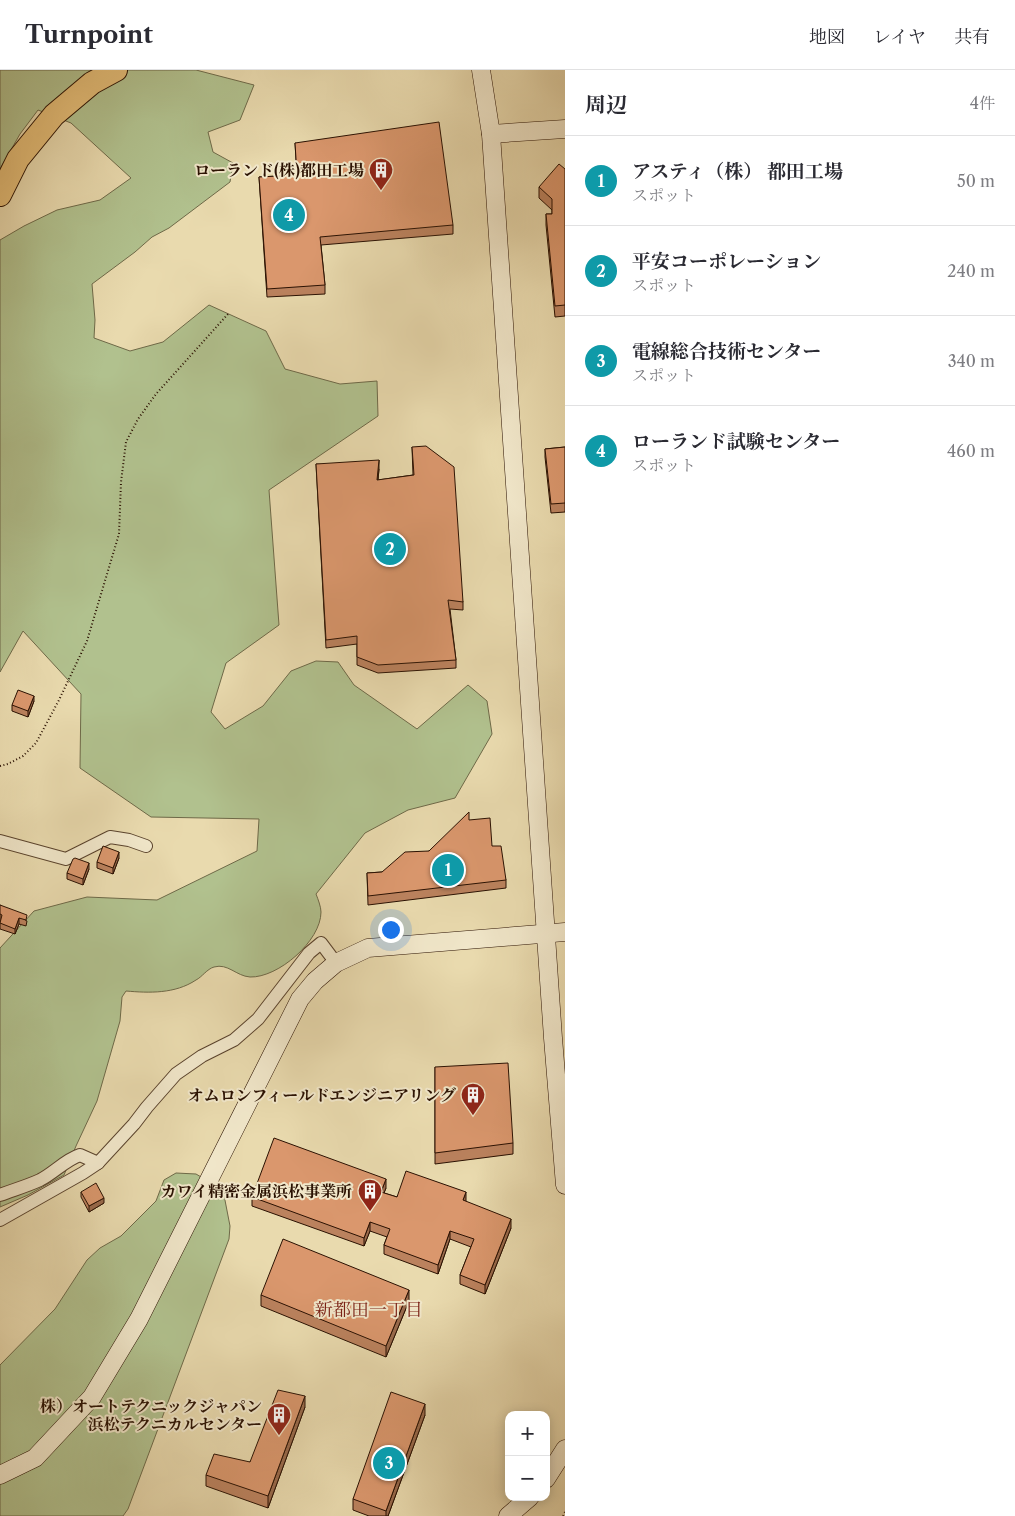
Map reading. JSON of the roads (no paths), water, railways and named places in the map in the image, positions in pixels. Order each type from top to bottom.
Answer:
[{"type":"highway","points":[[0,195],[18,159],[54,115],[92,83],[116,70]]},
{"type":"street","points":[[481,70],[490,134],[565,1185]]},
{"type":"street","points":[[490,134],[565,129]]},
{"type":"street","points":[[0,841],[66,859],[110,837],[129,840],[146,846]]},
{"type":"street","points":[[0,1475],[34,1458],[92,1397],[139,1319],[300,999],[315,980],[336,963],[368,948],[565,932]]},
{"type":"street","points":[[0,1220],[98,1163],[176,1074],[202,1056],[234,1040],[258,1019],[309,953],[321,943],[336,963]]},
{"type":"street","points":[[0,1195],[40,1180],[80,1155],[98,1163]]},
{"type":"street","points":[[550,1473],[565,1449]]},
{"type":"street","points":[[508,1516],[525,1501]]},
{"type":"place","name":"ローランド(株)都田工場","points":[[381,191]]},
{"type":"place","name":"ローランド試験センター","points":[[289,215]]},
{"type":"place","name":"平安コーポレーション","points":[[390,549]]},
{"type":"place","name":"アスティ（株） 都田工場","points":[[448,870]]},
{"type":"place","name":"オムロンフィールドエンジニアリング","points":[[473,1116]]},
{"type":"place","name":"カワイ精密金属浜松事業所","points":[[370,1212]]},
{"type":"place","name":"株）オートテクニックジャパン 浜松テクニカルセンター","points":[[279,1436]]},
{"type":"place","name":"電線総合技術センター","points":[[389,1463]]},
{"type":"district","name":"新都田一丁目","points":[[369,1310]]}]
